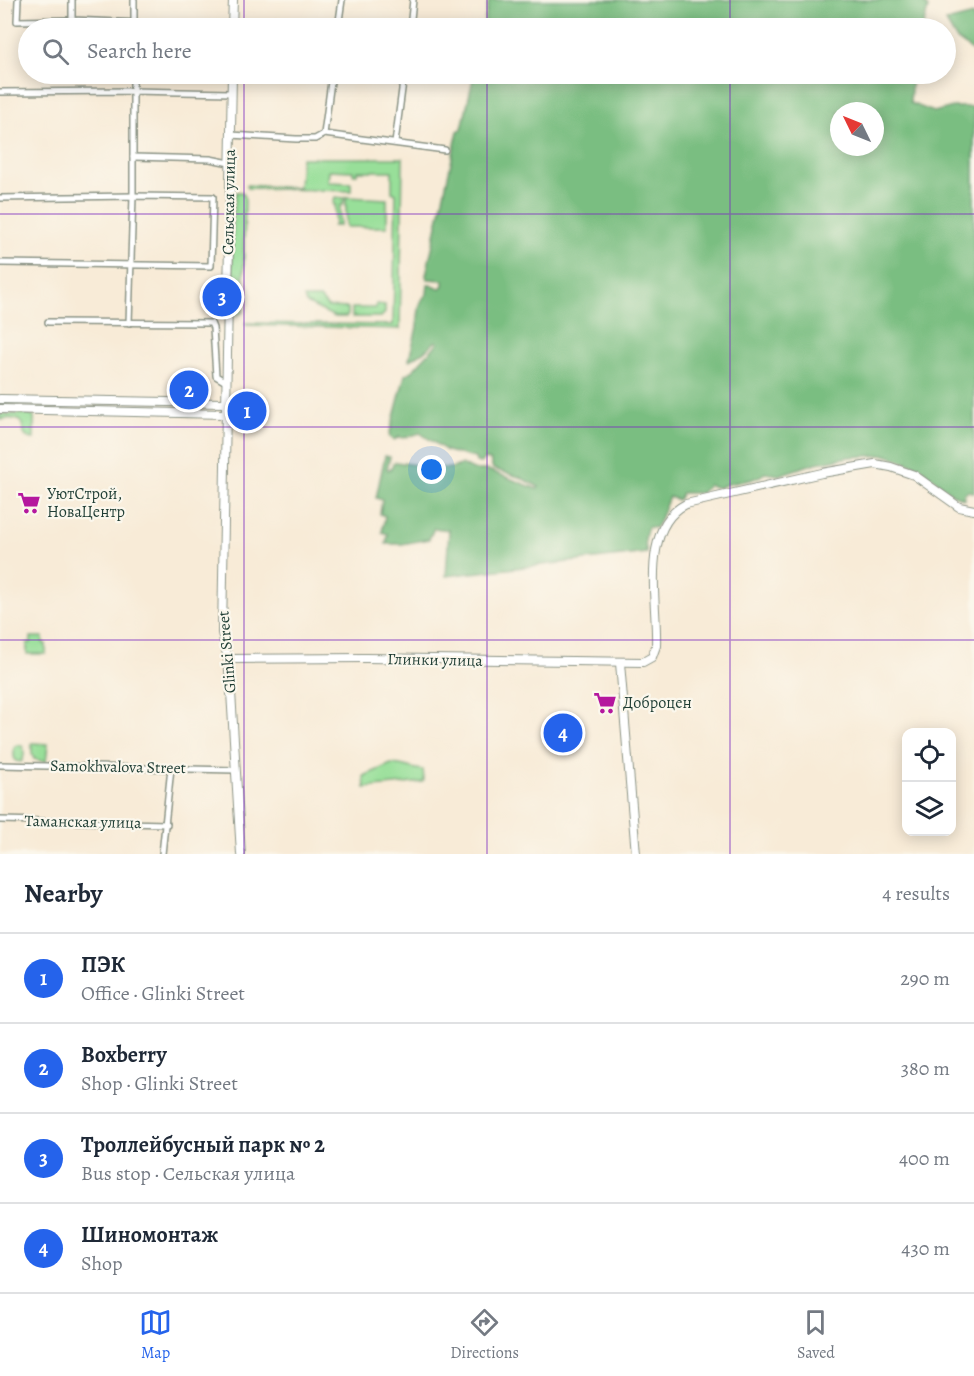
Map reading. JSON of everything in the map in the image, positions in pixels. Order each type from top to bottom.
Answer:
[{"type":"main road","points":[[232,18],[233,0]]},
{"type":"main road","name":"Сельская улица","points":[[224,403],[231,84]]},
{"type":"main road","points":[[0,399],[224,403]]},
{"type":"main road","name":"Glinki Street","points":[[224,403],[222,633],[228,659],[241,854]]},
{"type":"main road","points":[[0,409],[224,414]]},
{"type":"main road","name":"Глинки улица","points":[[228,659],[366,658],[643,662],[652,657],[656,646],[656,558],[659,537],[671,514],[686,504],[875,464],[914,475],[959,507],[974,510]]},
{"type":"main road","points":[[620,663],[636,854]]},
{"type":"street","points":[[18,0],[18,21]]},
{"type":"street","points":[[72,0],[72,18]]},
{"type":"street","points":[[134,0],[134,18]]},
{"type":"street","points":[[339,18],[342,0]]},
{"type":"street","points":[[411,18],[413,0]]},
{"type":"street","points":[[129,323],[133,196],[132,84]]},
{"type":"street","points":[[324,134],[331,84]]},
{"type":"street","points":[[395,143],[403,84]]},
{"type":"street","points":[[0,92],[231,93]]},
{"type":"street","points":[[231,135],[315,139],[324,134],[445,150]]},
{"type":"street","points":[[132,157],[210,159],[230,163]]},
{"type":"street","points":[[0,198],[213,197],[211,266],[0,263]]},
{"type":"street","points":[[48,322],[211,323],[216,376],[225,382]]},
{"type":"street","name":"Samokhvalova Street","points":[[0,765],[235,770]]},
{"type":"street","points":[[162,854],[167,824],[171,768]]},
{"type":"street","name":"Таманская улица","points":[[0,820],[167,824]]},
{"type":"green space","points":[[489,0],[922,0],[928,8],[926,18],[485,18]]},
{"type":"green space","points":[[974,15],[974,52],[956,39],[956,20]]},
{"type":"green space","points":[[472,84],[911,84],[910,103],[934,112],[953,107],[974,107],[974,493],[969,491],[964,493],[964,499],[952,494],[920,467],[886,455],[849,457],[816,463],[779,475],[765,473],[754,479],[718,488],[709,485],[701,493],[682,493],[678,500],[669,497],[658,524],[655,528],[648,527],[645,540],[647,553],[446,576],[449,530],[434,528],[429,539],[402,544],[386,544],[388,534],[382,532],[385,516],[380,514],[382,500],[376,498],[385,456],[390,457],[387,469],[389,470],[396,462],[418,465],[428,460],[444,468],[453,468],[462,464],[473,470],[488,470],[537,489],[539,487],[519,477],[493,469],[490,460],[485,459],[480,463],[476,462],[475,458],[447,451],[420,433],[394,440],[389,436],[405,375],[413,370],[438,343],[436,341],[409,360],[420,305],[427,294],[428,284],[440,289],[443,285],[443,280],[427,279],[458,131],[462,129]]},
{"type":"green space","points":[[301,158],[403,158],[400,329],[246,325],[245,323],[393,325],[396,194],[392,192],[392,171],[357,171],[357,174],[353,174],[353,171],[329,170],[328,182],[351,183],[351,191],[247,188],[247,185],[299,188]]},
{"type":"green space","points":[[236,192],[242,192],[245,197],[243,312],[236,315],[231,312],[233,218]]},
{"type":"green space","points":[[335,197],[344,198],[343,205],[340,206],[340,226],[333,226],[335,224],[335,204],[333,204]]},
{"type":"green space","points":[[346,197],[387,199],[387,227],[346,227]]},
{"type":"green space","points":[[304,298],[320,298],[328,307],[348,308],[348,315],[335,317],[306,303]]},
{"type":"green space","points":[[376,304],[385,305],[385,313],[381,317],[352,317],[352,308],[376,308]]},
{"type":"green space","points":[[0,414],[27,414],[34,417],[34,439],[25,436],[20,421],[0,419]]},
{"type":"green space","points":[[31,637],[43,637],[46,654],[27,654],[27,643],[31,643]]},
{"type":"green space","points":[[32,743],[48,744],[46,762],[34,759]]},
{"type":"green space","points":[[21,745],[24,751],[21,762],[16,761],[14,757],[14,748]]},
{"type":"green space","points":[[391,764],[423,770],[423,782],[365,788],[364,776]]},
{"type":"place","name":"Троллейбусный парк № 2","points":[[222,297]]},
{"type":"place","name":"Boxberry","points":[[189,390]]},
{"type":"place","name":"ПЭК","points":[[247,411]]},
{"type":"place","name":"УютСтрой, НоваЦентр","points":[[29,503]]},
{"type":"place","name":"Доброцен","points":[[605,703]]},
{"type":"place","name":"Шиномонтаж","points":[[563,733]]}]
